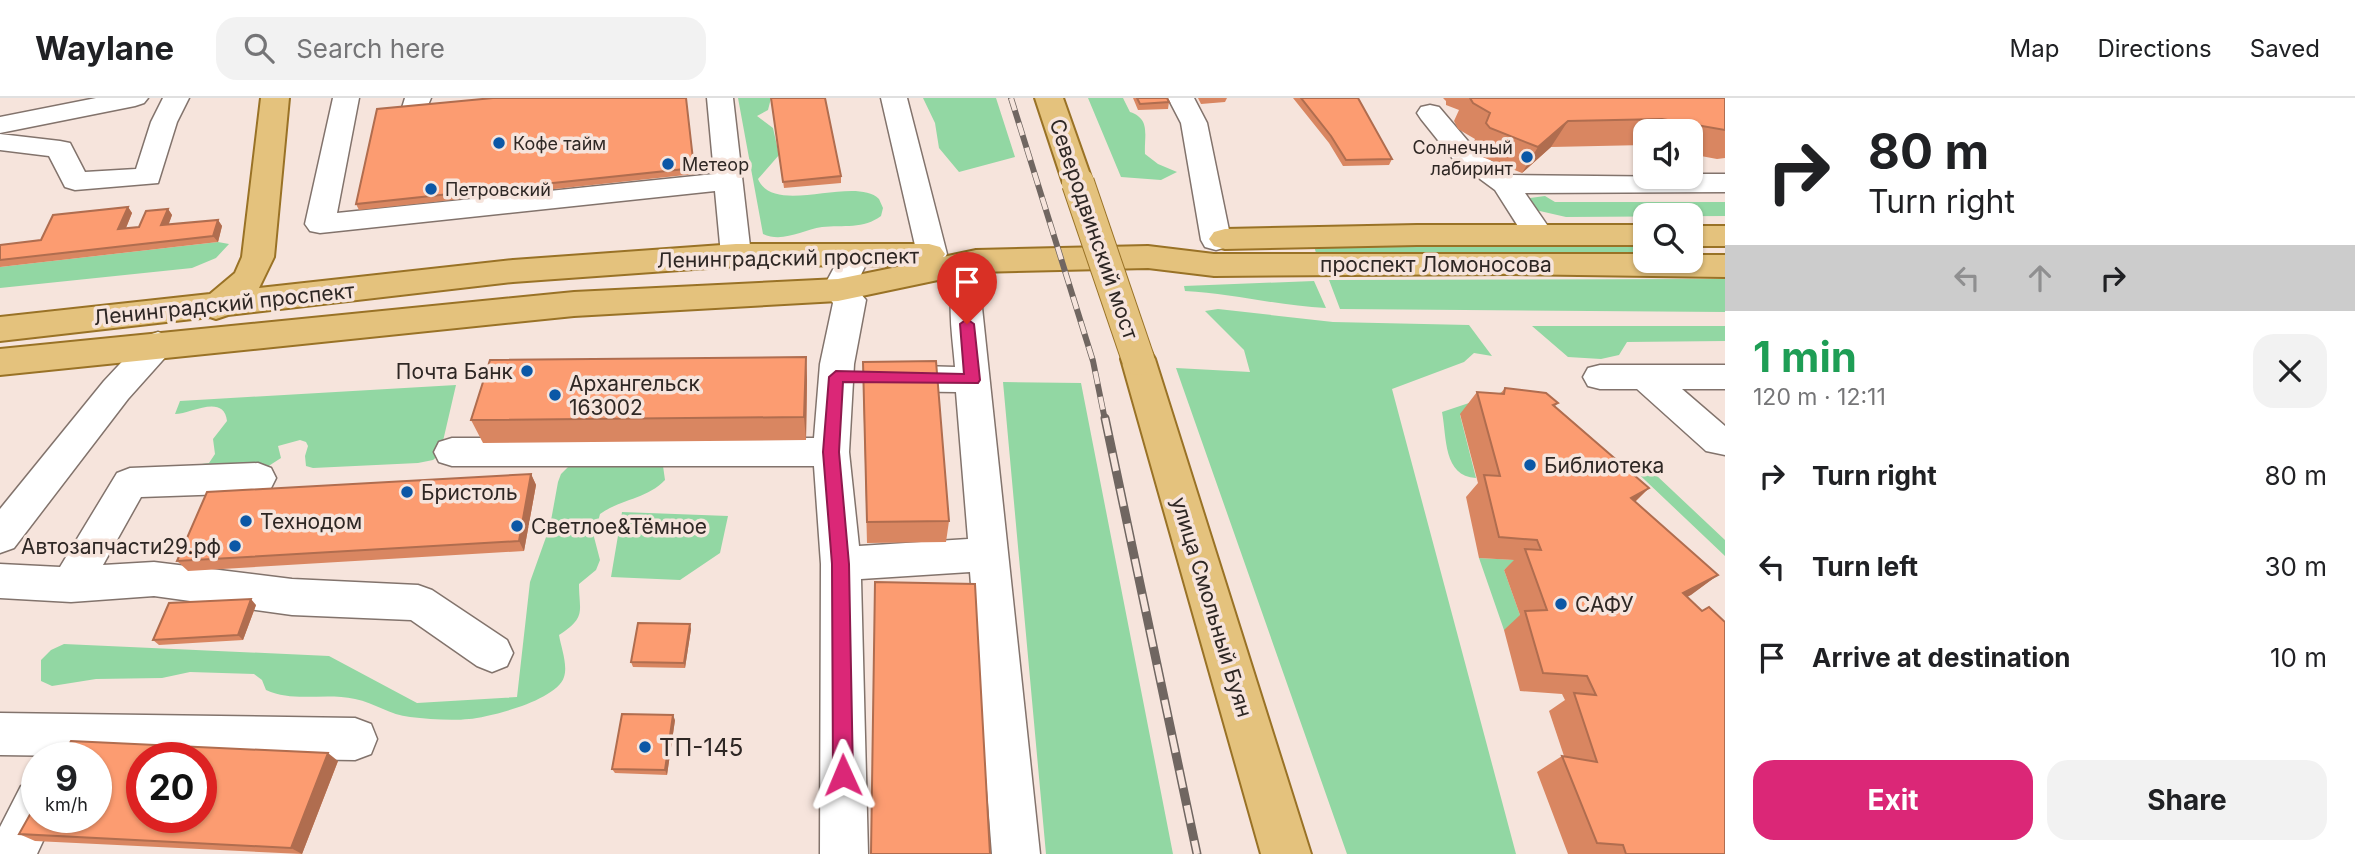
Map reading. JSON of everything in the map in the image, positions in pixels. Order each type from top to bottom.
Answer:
[{"type":"main road","points":[[158,344],[221,303],[249,279],[258,257],[275,98]]},
{"type":"main road","name":"Северодвинский мост","points":[[1049,98],[1138,359]]},
{"type":"main road","name":"проспект Ломоносова","points":[[1148,257],[1200,240],[1539,234],[1633,236]]},
{"type":"main road","points":[[1703,236],[1725,236]]},
{"type":"main road","name":"Ленинградский проспект","points":[[0,329],[513,271],[736,255],[932,254],[976,261]]},
{"type":"main road","name":"проспект Ломоносова","points":[[976,261],[1148,257],[1214,265],[1510,263],[1725,266]]},
{"type":"main road","name":"Ленинградский проспект","points":[[0,362],[574,304],[838,290],[976,261]]},
{"type":"main road","name":"улица Смольный Буян","points":[[1138,359],[1286,854]]},
{"type":"street","points":[[0,108],[4,98]]},
{"type":"street","points":[[0,125],[135,98]]},
{"type":"street","points":[[0,142],[60,149],[75,181],[148,177],[164,122],[176,98]]},
{"type":"street","points":[[346,98],[320,224],[638,192]]},
{"type":"street","points":[[720,98],[726,181],[736,255]]},
{"type":"street","points":[[894,98],[932,254]]},
{"type":"street","points":[[1181,98],[1194,123],[1216,240]]},
{"type":"street","points":[[1430,113],[1463,153],[1505,184],[1539,234]]},
{"type":"street","points":[[1505,184],[1725,183]]},
{"type":"street","points":[[844,854],[841,564],[831,452],[836,377],[850,300],[838,290],[856,254]]},
{"type":"street","points":[[976,261],[965,298],[1016,854]]},
{"type":"street","points":[[0,537],[116,390],[158,344]]},
{"type":"street","points":[[836,377],[972,380]]},
{"type":"street","points":[[1600,377],[1725,377]]},
{"type":"street","points":[[1645,377],[1719,441],[1725,441]]},
{"type":"street","points":[[452,452],[831,452]]},
{"type":"street","points":[[71,585],[130,483],[258,478]]},
{"type":"street","points":[[841,564],[989,554]]},
{"type":"street","points":[[0,581],[71,585],[154,579],[292,597],[418,603],[492,653]]},
{"type":"street","points":[[0,734],[42,742]]},
{"type":"street","points":[[112,745],[355,739]]},
{"type":"street","points":[[12,854],[22,833]]},
{"type":"lane","points":[[638,192],[726,181]]},
{"type":"green space","points":[[738,98],[771,98],[768,110],[757,116],[773,128],[779,155],[758,179],[767,190],[780,195],[797,196],[852,191],[867,193],[879,199],[883,208],[881,216],[860,225],[822,227],[785,237],[763,234]]},
{"type":"green space","points":[[923,98],[996,98],[1015,157],[959,172],[939,148],[935,123]]},
{"type":"green space","points":[[1088,98],[1123,98],[1130,112],[1144,123],[1145,154],[1158,164],[1177,172],[1161,180],[1121,177]]},
{"type":"green space","points":[[1545,196],[1555,202],[1725,202],[1725,216],[1703,216],[1703,203],[1633,203],[1633,217],[1566,217],[1531,209],[1527,202],[1530,198]]},
{"type":"green space","points":[[218,242],[229,244],[216,258],[192,268],[0,288],[0,267]]},
{"type":"green space","points":[[1314,246],[1633,247],[1633,253],[1316,253]]},
{"type":"green space","points":[[1725,279],[1725,312],[1340,309],[1329,280]]},
{"type":"green space","points":[[1314,281],[1326,308],[1185,291],[1184,286]]},
{"type":"green space","points":[[1218,309],[1333,322],[1469,325],[1492,356],[1474,353],[1464,362],[1392,389],[1516,854],[1347,854],[1176,368],[1250,372],[1244,350],[1205,311]]},
{"type":"green space","points":[[1532,326],[1725,326],[1725,341],[1627,342],[1619,355],[1601,359],[1568,357]]},
{"type":"green space","points":[[1003,382],[1081,383],[1173,854],[1046,854]]},
{"type":"green space","points":[[456,385],[440,454],[433,460],[418,463],[313,468],[306,466],[308,446],[300,440],[278,446],[281,458],[264,469],[201,470],[202,464],[209,463],[215,454],[213,439],[227,421],[225,413],[213,406],[175,414],[180,401]]},
{"type":"green space","points":[[1508,390],[1460,415],[1476,478],[1465,476],[1457,470],[1448,454],[1442,412]]},
{"type":"green space","points":[[1639,459],[1725,540],[1725,556],[1627,463]]},
{"type":"green space","points":[[574,461],[663,466],[665,480],[650,491],[600,514],[594,537],[600,560],[596,570],[579,584],[578,618],[559,635],[565,662],[564,677],[559,685],[537,700],[492,715],[447,720],[396,714],[369,703],[343,697],[277,694],[266,690],[262,680],[254,674],[190,672],[162,678],[96,679],[52,686],[41,681],[41,660],[51,650],[64,644],[329,656],[417,703],[517,697],[530,582],[550,526],[558,482],[561,474]]},
{"type":"green space","points":[[622,512],[728,516],[720,553],[680,580],[611,577]]},
{"type":"green space","points":[[1479,558],[1516,560],[1504,570],[1525,629],[1504,630]]},
{"type":"building","points":[[493,98],[686,98],[694,168],[356,204],[377,109]]},
{"type":"building","points":[[771,98],[825,98],[841,176],[783,182]]},
{"type":"building","points":[[1137,98],[1167,98],[1169,102],[1140,104]]},
{"type":"building","points":[[1301,98],[1358,98],[1392,159],[1346,160]]},
{"type":"building","points":[[1470,98],[1725,98],[1725,130],[1703,126],[1703,119],[1568,121],[1538,147],[1490,128],[1486,123],[1490,113],[1473,103]]},
{"type":"building","points":[[128,207],[118,229],[139,227],[146,211],[168,209],[161,225],[218,220],[213,236],[0,260],[0,245],[41,240],[53,215]]},
{"type":"building","points":[[806,357],[804,417],[471,420],[490,360]]},
{"type":"building","points":[[936,361],[949,521],[867,522],[863,362]]},
{"type":"building","points":[[1505,388],[1546,393],[1558,403],[1553,405],[1649,488],[1631,498],[1718,575],[1683,593],[1702,611],[1709,607],[1725,622],[1725,854],[1626,854],[1623,845],[1597,843],[1562,756],[1597,762],[1574,693],[1596,695],[1587,676],[1543,673],[1525,611],[1547,610],[1525,549],[1541,550],[1537,540],[1499,537],[1484,475],[1500,476],[1477,392],[1504,394]]},
{"type":"building","points":[[531,474],[519,541],[177,561],[207,492]]},
{"type":"building","points":[[875,582],[975,584],[990,854],[871,854]]},
{"type":"building","points":[[251,599],[238,635],[153,640],[169,603]]},
{"type":"building","points":[[638,623],[690,624],[684,663],[631,662]]},
{"type":"building","name":"ТП-145","points":[[622,714],[673,715],[665,770],[612,769]]},
{"type":"building","points":[[112,743],[126,744],[126,833],[217,833],[217,748],[328,753],[291,848],[19,834],[21,830],[21,833],[112,833]]},
{"type":"railway","points":[[1011,98],[1093,361],[1105,420]]},
{"type":"railway","points":[[1105,418],[1197,854]]},
{"type":"place","name":"Кофе тайм","points":[[499,143]]},
{"type":"place","name":"Солнечный лабиринт","points":[[1527,157]]},
{"type":"place","name":"Метеор","points":[[668,164]]},
{"type":"place","name":"Петровский","points":[[431,189]]},
{"type":"place","name":"Почта Банк","points":[[527,371]]},
{"type":"place","name":"Архангельск 163002","points":[[555,395]]},
{"type":"place","name":"Библиотека","points":[[1530,465]]},
{"type":"place","name":"Бристоль","points":[[407,492]]},
{"type":"place","name":"Технодом","points":[[246,521]]},
{"type":"place","name":"Светлое&Тёмное","points":[[517,526]]},
{"type":"place","name":"Автозапчасти29.рф","points":[[235,546]]},
{"type":"place","name":"САФУ","points":[[1561,604]]},
{"type":"place","name":"ТП-145","points":[[645,747]]},
{"type":"route","points":[[843,775],[841,564],[831,452],[836,377],[972,380],[967,324]]}]
